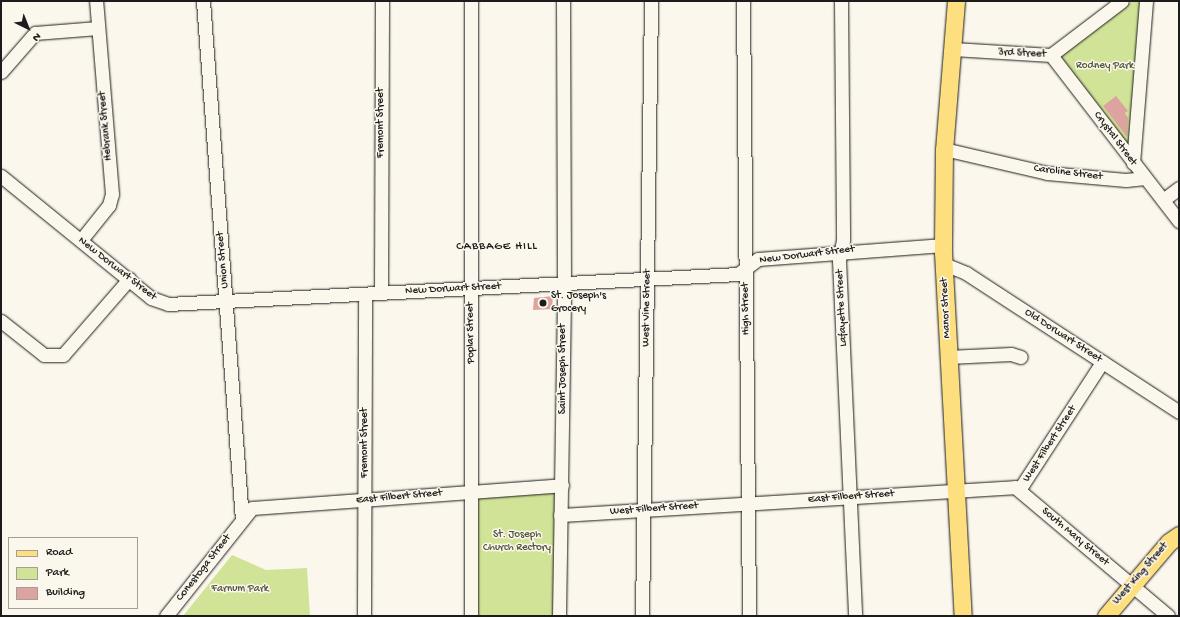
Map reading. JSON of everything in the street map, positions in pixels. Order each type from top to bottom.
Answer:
[{"type":"main road","name":"Manor Street","points":[[956,1],[944,149],[943,245],[955,490],[963,616]]},
{"type":"main road","name":"West King Street","points":[[1106,616],[1169,542],[1179,535]]},
{"type":"street","name":"Hebrank Street","points":[[81,240],[109,205],[112,194],[96,1]]},
{"type":"street","name":"Union Street","points":[[203,1],[242,520]]},
{"type":"street","name":"Fremont Street","points":[[381,293],[382,1]]},
{"type":"street","name":"Poplar Street","points":[[471,1],[470,288],[473,490],[471,616]]},
{"type":"street","name":"Saint Joseph Street","points":[[559,616],[564,282],[563,1]]},
{"type":"street","name":"West Vine Street","points":[[642,616],[652,1]]},
{"type":"street","name":"High Street","points":[[743,1],[749,616]]},
{"type":"street","name":"Lafayette Street","points":[[841,1],[840,252],[855,616]]},
{"type":"street","name":"3rd Street","points":[[953,49],[1051,55],[1122,1]]},
{"type":"street","points":[[1133,163],[1146,1]]},
{"type":"street","points":[[1,72],[35,33],[98,28]]},
{"type":"street","name":"Crystal Street","points":[[1051,55],[1179,221]]},
{"type":"street","name":"Caroline Street","points":[[944,149],[1047,173],[1126,180],[1145,178]]},
{"type":"street","name":"New Dorwart Street","points":[[1,176],[160,303],[226,303],[564,282],[738,274],[758,259],[943,245]]},
{"type":"street","points":[[1163,200],[1179,188]]},
{"type":"street","name":"Old Dorwart Street","points":[[944,264],[966,273],[1179,412]]},
{"type":"street","points":[[1,321],[44,355],[56,357],[68,353],[129,279]]},
{"type":"street","name":"Fremont Street","points":[[364,616],[365,294]]},
{"type":"street","points":[[948,357],[1011,354],[1021,357]]},
{"type":"street","name":"West Filbert Street","points":[[955,490],[1015,486],[1019,490],[1102,362]]},
{"type":"street","name":"East Filbert Street","points":[[242,520],[252,508],[364,501],[473,490],[562,485]]},
{"type":"street","name":"East Filbert Street","points":[[748,503],[955,490]]},
{"type":"street","name":"South Mary Street","points":[[1019,490],[1168,616]]},
{"type":"street","name":"West Filbert Street","points":[[560,515],[748,503]]},
{"type":"street","name":"Conestoga Street","points":[[166,616],[242,520]]},
{"type":"green space","name":"Rodney Park","points":[[1133,1],[1143,1],[1131,149],[1058,59]]},
{"type":"green space","name":"St. Joseph Church Rectory","points":[[556,491],[553,616],[478,616],[478,495]]},
{"type":"green space","name":"Farnum Park","points":[[232,555],[266,570],[307,568],[310,616],[183,616]]},
{"type":"building","points":[[1116,96],[1128,111],[1125,113],[1128,118],[1127,137],[1103,106]]},
{"type":"building","name":"St. Joseph's Grocery","points":[[553,296],[552,309],[533,310],[534,298]]},
{"type":"place","name":"St. Joseph's Grocery","points":[[543,303]]},
{"type":"district","name":"CABBAGE HILL","points":[[497,248]]}]
